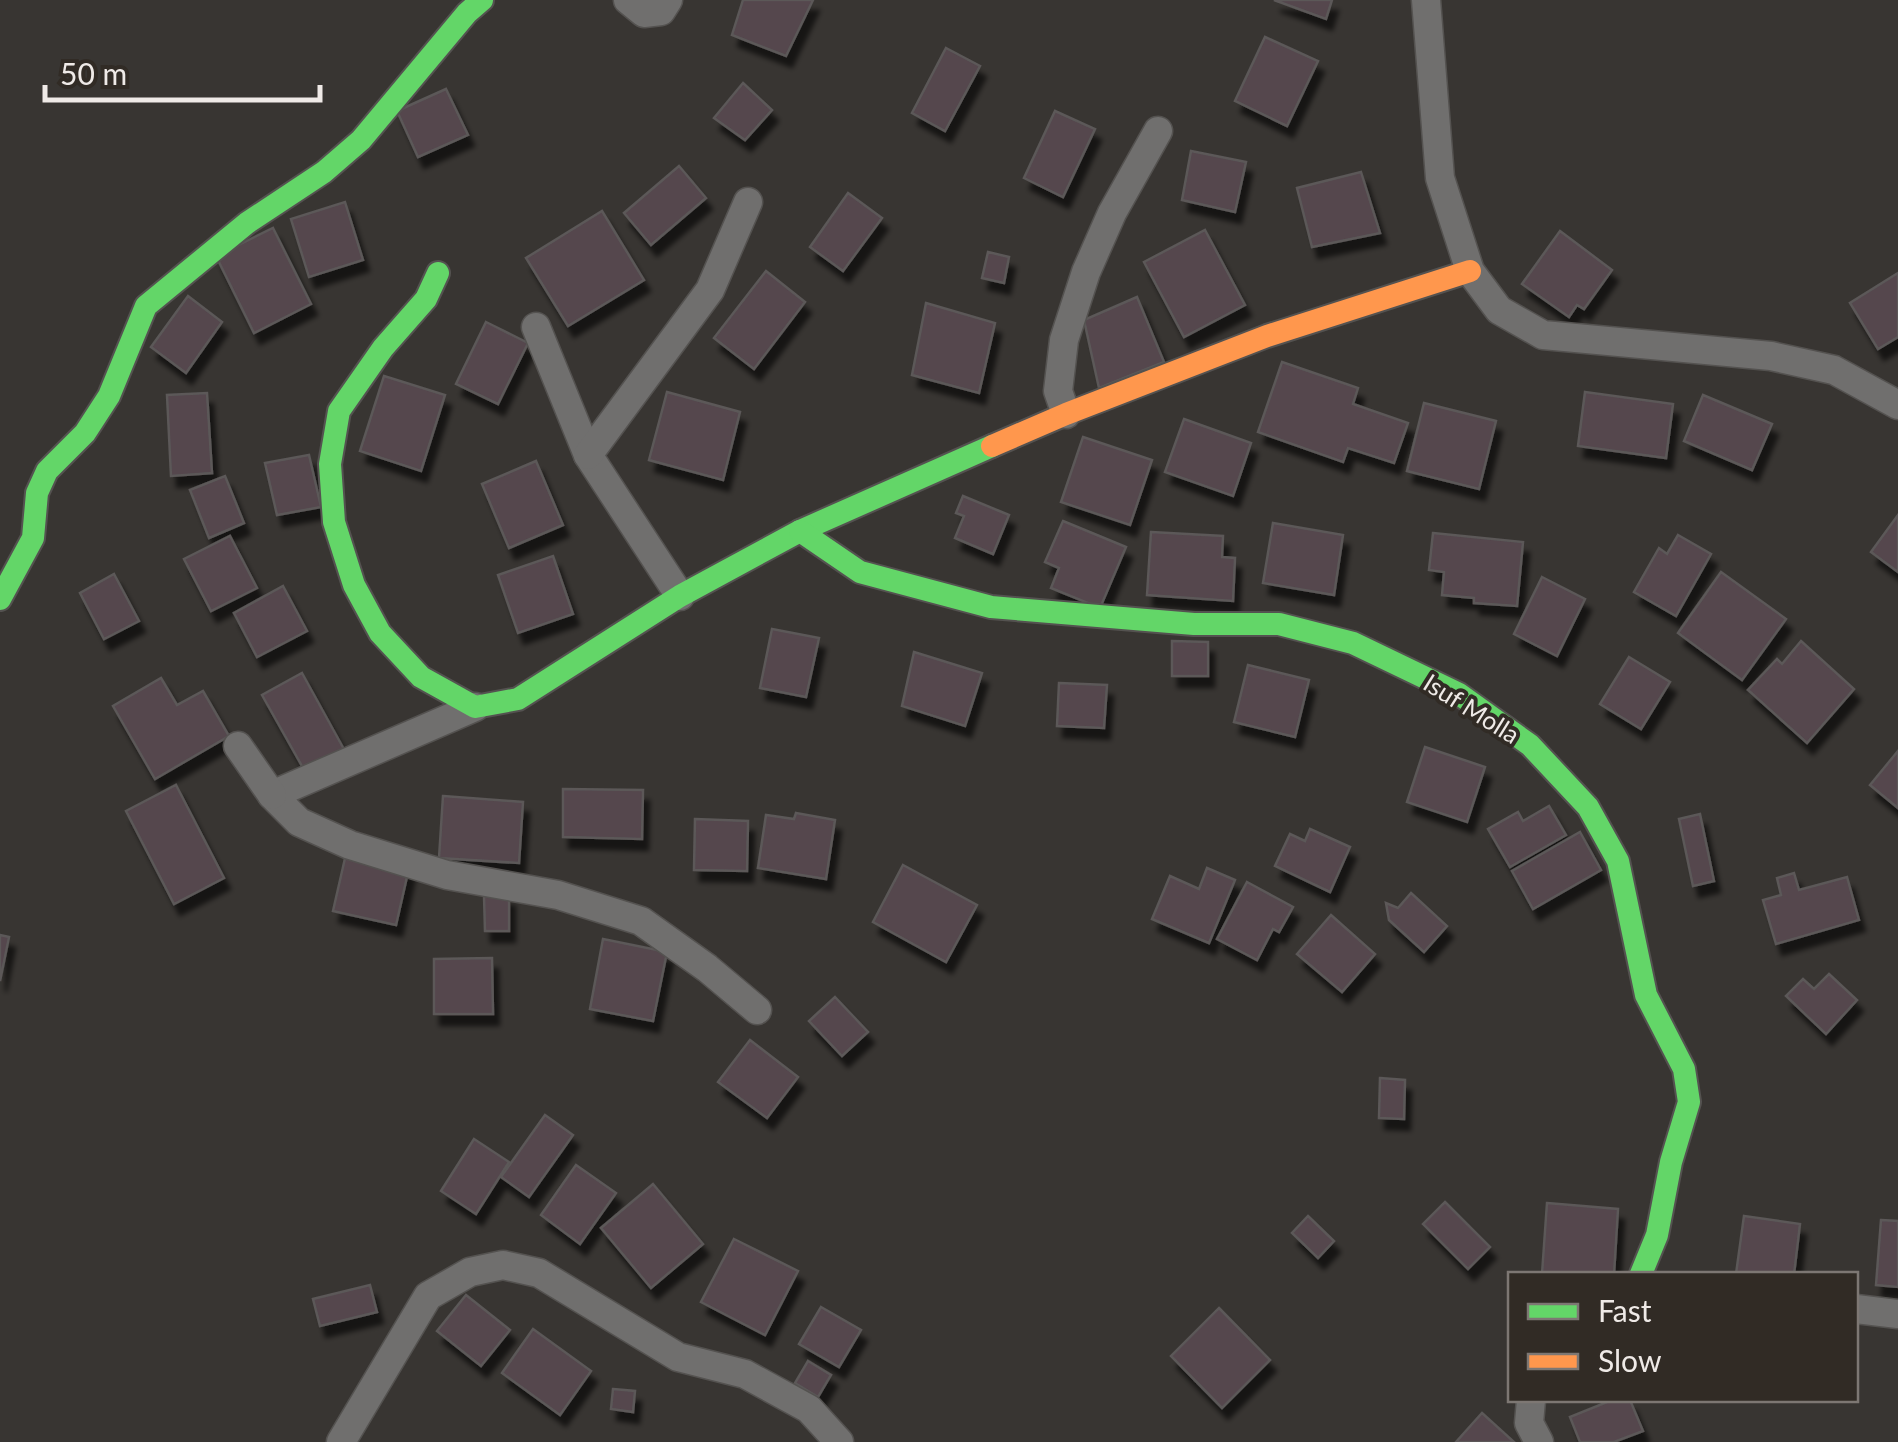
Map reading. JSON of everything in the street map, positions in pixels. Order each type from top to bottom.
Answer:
[{"type":"street","points":[[0,599],[33,538],[37,493],[47,471],[85,433],[109,396],[146,306],[247,223],[324,172],[361,140],[482,0]]},
{"type":"street","points":[[628,0],[644,13],[661,10],[668,0]]},
{"type":"street","points":[[1426,0],[1440,178],[1470,270],[1499,310],[1543,335],[1771,356],[1834,370],[1898,405]]},
{"type":"street","points":[[1066,414],[1058,390],[1064,340],[1080,289],[1112,213],[1158,130]]},
{"type":"street","points":[[588,455],[710,290],[748,202]]},
{"type":"street","points":[[272,795],[474,707],[518,699],[680,596],[800,531],[1066,414],[1267,336],[1470,270]]},
{"type":"street","points":[[438,273],[426,299],[383,348],[340,411],[330,464],[334,522],[354,585],[380,633],[421,677],[474,707]]},
{"type":"street","points":[[536,327],[588,455],[680,596]]},
{"type":"street","name":"Isuf Molla","points":[[800,531],[860,572],[990,607],[1194,624],[1278,624],[1353,643],[1459,694],[1530,745],[1588,807],[1618,861],[1646,995],[1684,1070],[1689,1102],[1671,1162],[1657,1235],[1641,1272]]},
{"type":"street","points":[[238,746],[272,795],[299,822],[350,844],[446,875],[558,895],[641,921],[757,1010]]},
{"type":"street","points":[[341,1442],[428,1296],[470,1272],[503,1265],[539,1273],[678,1357],[745,1374],[809,1409],[839,1442]]},
{"type":"street","points":[[1858,1309],[1898,1314]]},
{"type":"street","points":[[1532,1402],[1529,1423],[1538,1442]]},
{"type":"building","points":[[743,0],[813,0],[786,56],[732,35]]},
{"type":"building","points":[[1274,0],[1332,0],[1326,19]]},
{"type":"building","points":[[1265,37],[1318,61],[1287,126],[1235,101]]},
{"type":"building","points":[[946,48],[980,66],[945,131],[912,113]]},
{"type":"building","points":[[743,83],[772,110],[745,140],[714,118]]},
{"type":"building","points":[[446,89],[468,135],[418,157],[397,111]]},
{"type":"building","points":[[1055,111],[1095,129],[1063,197],[1024,178]]},
{"type":"building","points":[[1191,151],[1246,162],[1235,212],[1182,200]]},
{"type":"building","points":[[679,166],[706,198],[651,245],[624,213]]},
{"type":"building","points":[[1361,172],[1380,233],[1312,247],[1297,188]]},
{"type":"building","points":[[848,193],[882,218],[843,271],[810,247]]},
{"type":"building","points":[[345,202],[363,260],[309,277],[291,219]]},
{"type":"building","points":[[602,211],[644,280],[568,326],[526,258]]},
{"type":"building","points":[[273,228],[311,304],[254,333],[216,256]]},
{"type":"building","points":[[1205,230],[1245,305],[1184,337],[1144,262]]},
{"type":"building","points":[[1560,231],[1612,270],[1584,309],[1577,305],[1569,317],[1522,284]]},
{"type":"building","points":[[988,252],[1009,257],[1004,283],[982,278]]},
{"type":"building","points":[[766,271],[805,302],[754,369],[714,338]]},
{"type":"building","points":[[1898,273],[1898,337],[1878,349],[1850,303]]},
{"type":"building","points":[[188,296],[222,322],[186,373],[151,347]]},
{"type":"building","points":[[1137,297],[1164,362],[1099,388],[1084,320]]},
{"type":"building","points":[[926,303],[995,323],[979,393],[912,375]]},
{"type":"building","points":[[486,322],[528,343],[498,404],[456,384]]},
{"type":"building","points":[[1282,362],[1358,388],[1353,404],[1408,423],[1394,463],[1348,448],[1343,462],[1258,432]]},
{"type":"building","points":[[384,376],[445,395],[421,471],[360,451]]},
{"type":"building","points":[[667,392],[740,412],[723,480],[649,460]]},
{"type":"building","points":[[1585,392],[1673,404],[1666,458],[1578,446]]},
{"type":"building","points":[[207,393],[212,473],[171,476],[167,395]]},
{"type":"building","points":[[1703,395],[1772,424],[1752,470],[1684,441]]},
{"type":"building","points":[[1424,403],[1496,421],[1479,489],[1407,471]]},
{"type":"building","points":[[1184,419],[1251,443],[1233,496],[1165,472]]},
{"type":"building","points":[[1083,437],[1152,460],[1130,525],[1061,502]]},
{"type":"building","points":[[309,455],[321,507],[277,515],[265,463]]},
{"type":"building","points":[[536,461],[563,525],[509,548],[482,484]]},
{"type":"building","points":[[225,476],[244,523],[209,538],[190,490]]},
{"type":"building","points":[[963,496],[1009,515],[993,554],[955,538],[964,516],[956,513]]},
{"type":"building","points":[[1898,515],[1898,572],[1871,552]]},
{"type":"building","points":[[1063,521],[1126,547],[1100,608],[1051,588],[1059,568],[1045,562]]},
{"type":"building","points":[[1273,523],[1343,535],[1334,595],[1263,583]]},
{"type":"building","points":[[1151,532],[1223,536],[1222,557],[1235,558],[1233,601],[1147,595]]},
{"type":"building","points":[[1433,533],[1523,542],[1517,606],[1474,603],[1474,598],[1442,595],[1444,572],[1429,570]]},
{"type":"building","points":[[1678,535],[1711,554],[1676,616],[1634,592],[1659,548],[1667,554]]},
{"type":"building","points":[[230,536],[257,588],[211,611],[184,559]]},
{"type":"building","points":[[553,556],[573,614],[518,633],[498,575]]},
{"type":"building","points":[[1721,572],[1786,619],[1742,680],[1678,633]]},
{"type":"building","points":[[114,574],[139,621],[104,639],[80,593]]},
{"type":"building","points":[[1542,577],[1585,599],[1557,656],[1514,634]]},
{"type":"building","points":[[283,586],[307,631],[257,657],[234,613]]},
{"type":"building","points":[[772,629],[819,638],[806,697],[760,688]]},
{"type":"building","points":[[1172,641],[1208,642],[1208,676],[1172,676]]},
{"type":"building","points":[[1801,641],[1854,689],[1807,743],[1748,690],[1777,659],[1782,664]]},
{"type":"building","points":[[914,652],[982,673],[965,726],[902,706]]},
{"type":"building","points":[[1629,657],[1670,682],[1641,729],[1600,704]]},
{"type":"building","points":[[1248,665],[1309,680],[1295,737],[1234,722]]},
{"type":"building","points":[[302,673],[346,753],[307,775],[262,695]]},
{"type":"building","points":[[161,678],[177,705],[203,691],[229,736],[155,779],[113,706]]},
{"type":"building","points":[[1059,683],[1107,685],[1104,728],[1057,726]]},
{"type":"building","points":[[1425,747],[1485,767],[1467,822],[1407,802]]},
{"type":"building","points":[[1898,751],[1898,808],[1870,785]]},
{"type":"building","points":[[176,785],[224,878],[174,904],[126,811]]},
{"type":"building","points":[[563,789],[643,790],[642,839],[563,837]]},
{"type":"building","points":[[443,796],[523,802],[519,863],[439,858]]},
{"type":"building","points":[[1549,806],[1566,835],[1510,867],[1488,829],[1518,812],[1523,821]]},
{"type":"building","points":[[796,813],[835,820],[826,879],[758,868],[766,815],[794,819]]},
{"type":"building","points":[[1700,814],[1714,881],[1693,886],[1679,819]]},
{"type":"building","points":[[695,819],[748,821],[747,871],[694,870]]},
{"type":"building","points":[[1310,829],[1350,847],[1330,892],[1275,866],[1290,834],[1305,841]]},
{"type":"building","points":[[1580,832],[1601,870],[1533,909],[1512,871]]},
{"type":"building","points":[[346,854],[409,868],[396,925],[333,911]]},
{"type":"building","points":[[903,865],[977,905],[946,962],[873,922]]},
{"type":"building","points":[[1207,868],[1235,880],[1209,943],[1152,919],[1170,876],[1199,889]]},
{"type":"building","points":[[1794,873],[1799,890],[1847,877],[1859,920],[1776,944],[1763,900],[1781,895],[1777,878]]},
{"type":"building","points":[[1247,882],[1293,907],[1279,932],[1273,929],[1257,960],[1217,939]]},
{"type":"building","points":[[1411,893],[1447,926],[1424,952],[1389,920],[1386,903],[1398,908]]},
{"type":"building","points":[[484,895],[509,895],[509,931],[485,931]]},
{"type":"building","points":[[1331,915],[1375,954],[1342,992],[1297,954]]},
{"type":"building","points":[[0,935],[9,937],[0,981]]},
{"type":"building","points":[[603,939],[667,952],[653,1021],[590,1009]]},
{"type":"building","points":[[492,958],[493,1014],[434,1014],[434,959]]},
{"type":"building","points":[[1829,974],[1857,1000],[1826,1034],[1786,996],[1803,979],[1814,989]]},
{"type":"building","points":[[835,997],[868,1032],[842,1056],[809,1021]]},
{"type":"building","points":[[750,1040],[798,1077],[767,1118],[718,1082]]},
{"type":"building","points":[[1380,1078],[1405,1080],[1404,1119],[1379,1118]]},
{"type":"building","points":[[545,1115],[573,1135],[529,1197],[501,1177]]},
{"type":"building","points":[[474,1139],[509,1162],[476,1214],[441,1191]]},
{"type":"building","points":[[576,1165],[616,1193],[580,1244],[541,1215]]},
{"type":"building","points":[[653,1184],[703,1244],[651,1288],[601,1228]]},
{"type":"building","points":[[1445,1202],[1490,1247],[1468,1269],[1423,1224]]},
{"type":"building","points":[[1547,1203],[1618,1209],[1614,1272],[1542,1272]]},
{"type":"building","points":[[1308,1216],[1334,1241],[1318,1258],[1292,1233]]},
{"type":"building","points":[[1744,1216],[1800,1224],[1794,1272],[1736,1272]]},
{"type":"building","points":[[1881,1220],[1898,1221],[1898,1287],[1876,1285]]},
{"type":"building","points":[[734,1239],[798,1271],[765,1335],[701,1302]]},
{"type":"building","points":[[370,1285],[377,1312],[320,1326],[313,1299]]},
{"type":"building","points":[[466,1295],[510,1330],[481,1366],[437,1331]]},
{"type":"building","points":[[821,1307],[861,1330],[839,1367],[799,1344]]},
{"type":"building","points":[[1219,1308],[1270,1360],[1222,1408],[1171,1356]]},
{"type":"building","points":[[533,1329],[591,1371],[560,1415],[502,1373]]},
{"type":"building","points":[[808,1361],[831,1375],[818,1397],[795,1383]]},
{"type":"building","points":[[613,1389],[635,1391],[633,1412],[611,1409]]},
{"type":"building","points":[[1607,1402],[1631,1402],[1643,1431],[1614,1442],[1580,1442],[1570,1417]]},
{"type":"building","points":[[1482,1413],[1514,1442],[1456,1442]]},
{"type":"traffic: fast","points":[[0,599],[33,538],[37,493],[47,471],[85,433],[109,396],[146,306],[247,223],[324,172],[361,140],[482,0]]},
{"type":"traffic: fast","points":[[438,273],[426,299],[383,348],[339,411],[330,464],[334,522],[354,585],[380,633],[421,677],[475,707],[518,699],[680,596],[800,531],[992,446]]},
{"type":"traffic: fast","points":[[800,531],[860,572],[991,607],[1194,624],[1279,624],[1353,643],[1459,694],[1530,745],[1588,807],[1618,861],[1646,995],[1684,1069],[1689,1102],[1671,1162],[1657,1235],[1642,1272]]},
{"type":"traffic: slow","points":[[992,446],[1267,336],[1470,271]]}]
